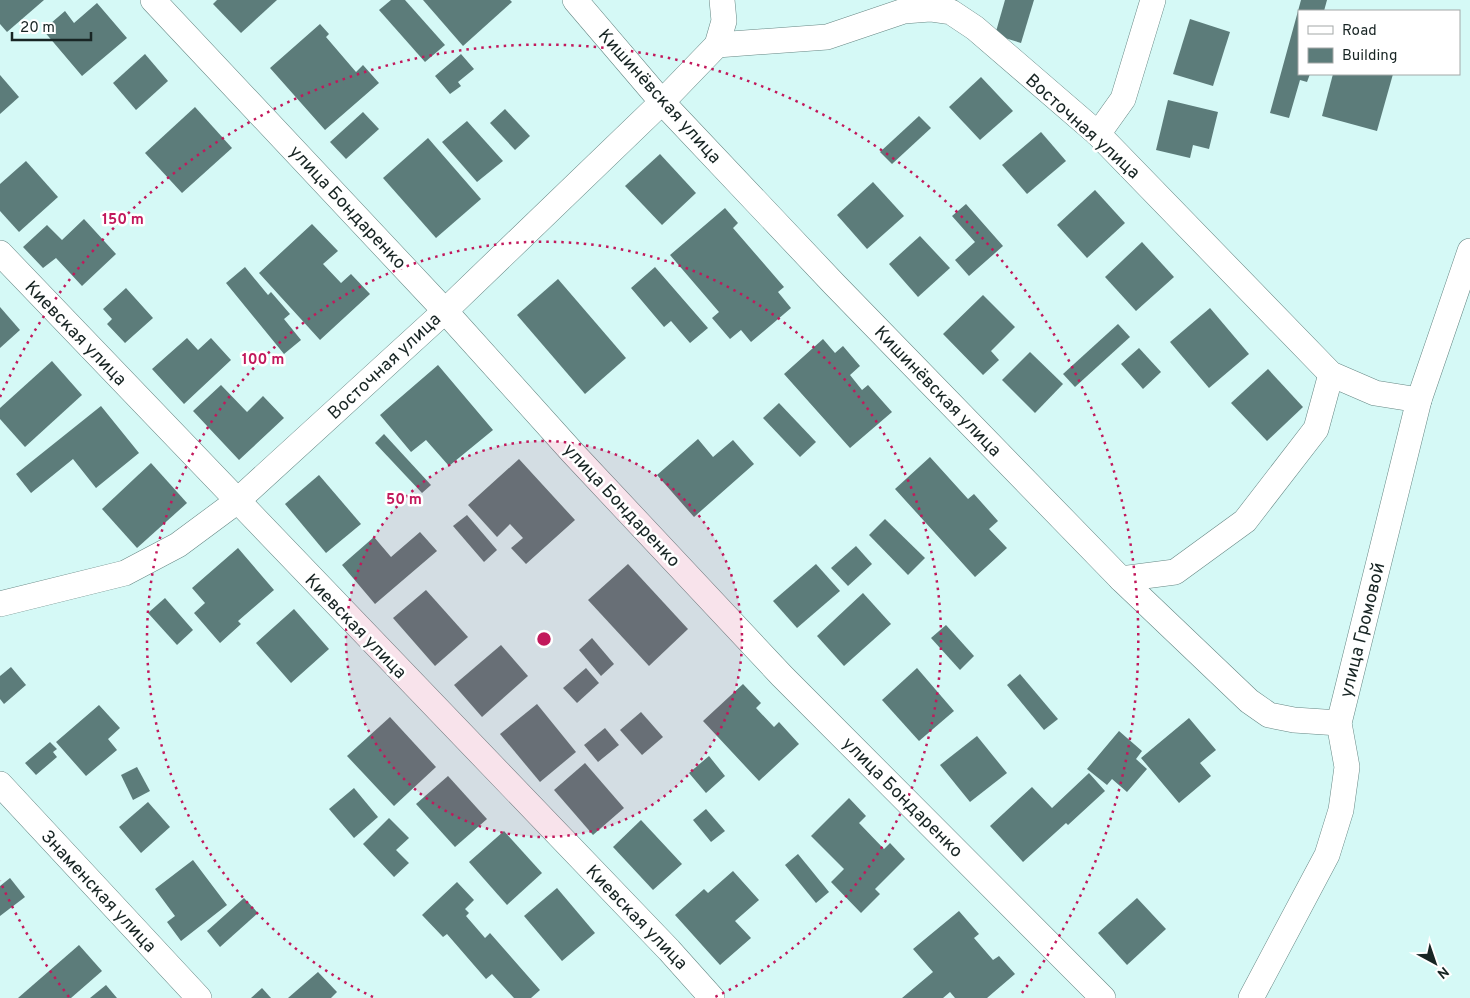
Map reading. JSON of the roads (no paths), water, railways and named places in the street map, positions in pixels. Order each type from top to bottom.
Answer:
[{"type":"street","name":"улица Бондаренко","points":[[153,0],[445,311],[572,452],[782,676],[1103,998]]},
{"type":"street","name":"Кишинёвская улица","points":[[575,0],[662,102],[834,284],[1120,579],[1249,701],[1269,715],[1294,720],[1338,723]]},
{"type":"street","name":"Восточная улица","points":[[0,604],[125,573],[178,545],[236,502],[445,311],[662,102],[717,45],[724,21],[722,0]]},
{"type":"street","points":[[1098,134],[1123,99],[1152,0]]},
{"type":"street","name":"Восточная улица","points":[[717,45],[827,37],[904,11],[930,9],[950,12],[975,28],[1098,134],[1331,374],[1375,393],[1419,400]]},
{"type":"street","name":"улица Громовой","points":[[1251,998],[1328,855],[1341,810],[1347,767],[1338,723],[1419,400],[1470,252]]},
{"type":"street","name":"Киевская улица","points":[[0,253],[236,502],[669,950],[712,998]]},
{"type":"street","points":[[1120,579],[1175,572],[1245,521],[1316,429],[1331,374]]},
{"type":"street","name":"Знаменская улица","points":[[0,784],[199,998]]}]
